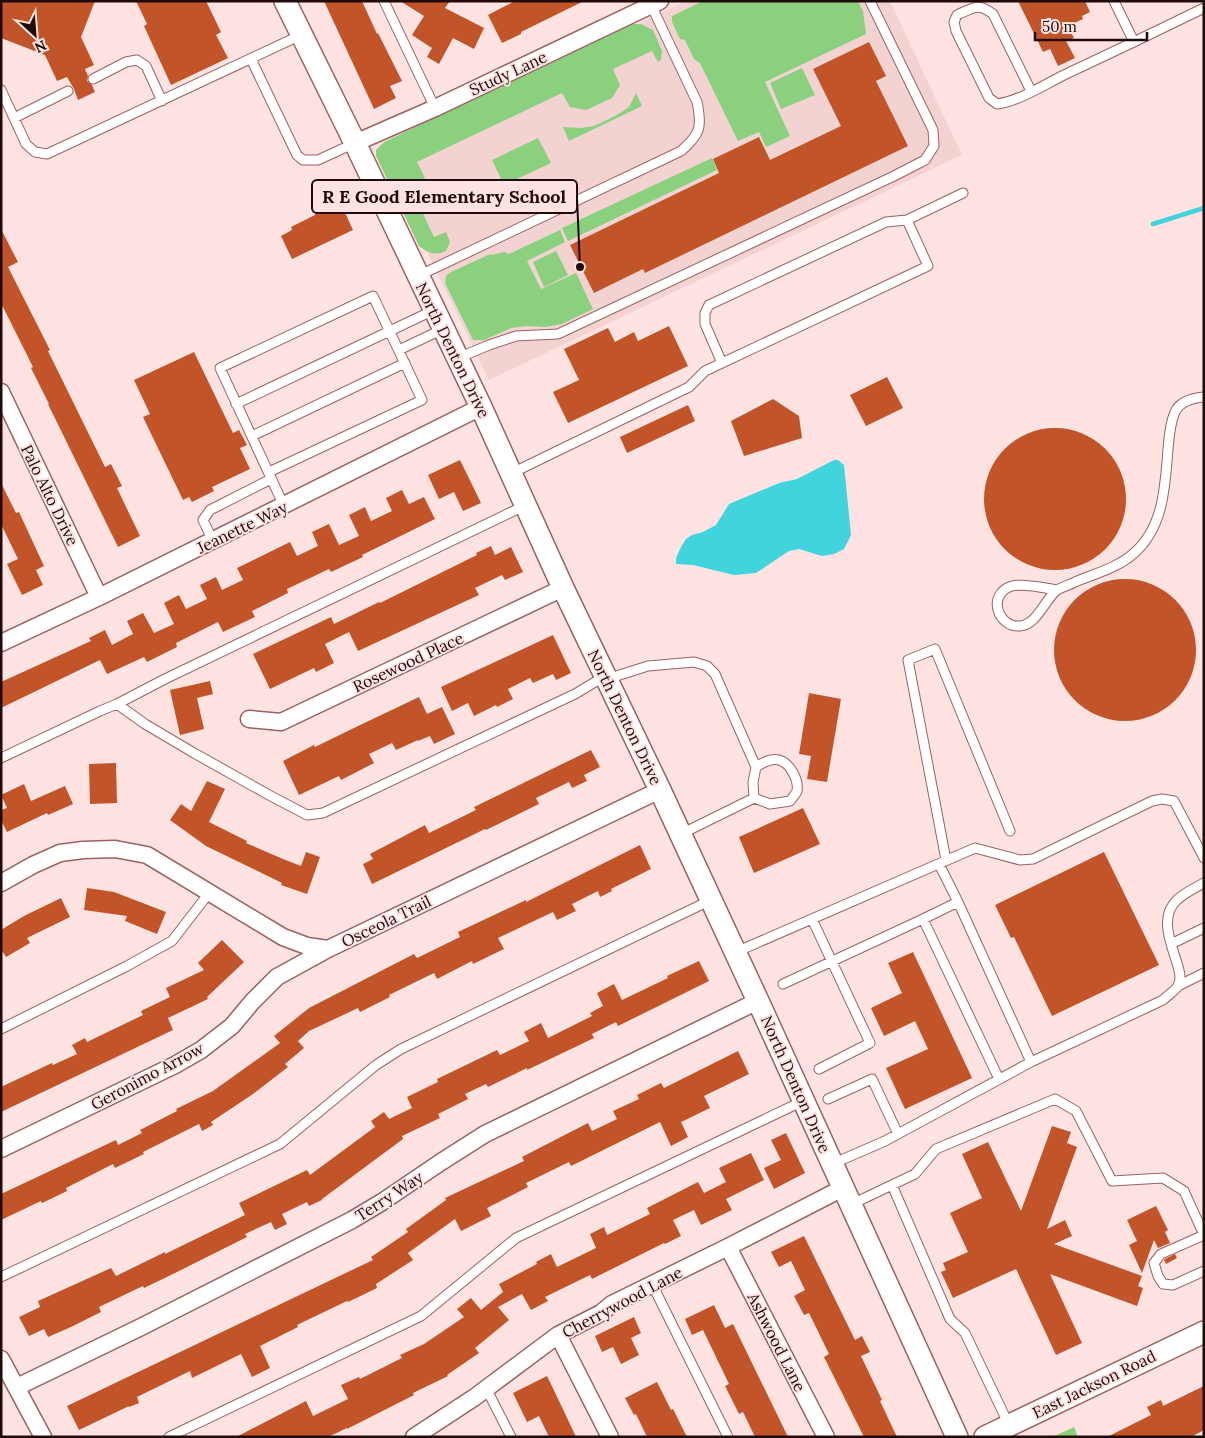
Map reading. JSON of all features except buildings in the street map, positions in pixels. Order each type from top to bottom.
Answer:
[{"type":"street","name":"North Denton Drive","points":[[285,1],[458,358],[563,588],[681,834],[957,1437]]},
{"type":"street","name":"Study Lane","points":[[355,143],[435,108],[655,3]]},
{"type":"street","name":"Palo Alto Drive","points":[[1,392],[99,597]]},
{"type":"street","name":"Jeanette Way","points":[[2,641],[99,597],[481,407]]},
{"type":"street","name":"Rosewood Place","points":[[249,719],[281,722],[563,588]]},
{"type":"street","name":"Osceola Trail","points":[[1,883],[33,865],[60,853],[83,850],[116,850],[147,855],[283,937],[308,946],[328,950],[660,790]]},
{"type":"street","name":"Geronimo Arrow","points":[[1,1149],[175,1065],[202,1050],[232,1026],[252,1002],[277,977],[328,950]]},
{"type":"street","name":"Terry Way","points":[[16,1387],[141,1327],[352,1220],[485,1134],[758,1001]]},
{"type":"street","name":"Cherrywood Lane","points":[[414,1437],[486,1388],[558,1335],[601,1313],[612,1304],[728,1247],[847,1196]]},
{"type":"street","name":"Ashwood Lane","points":[[728,1247],[826,1437]]},
{"type":"street","name":"East Jackson Road","points":[[985,1437],[1204,1332]]},
{"type":"street","points":[[558,1335],[610,1437]]},
{"type":"street","points":[[1,1359],[43,1437]]},
{"type":"lane","points":[[384,1],[435,108]]},
{"type":"lane","points":[[458,358],[516,336],[558,334],[925,160],[934,146],[934,130],[870,1]]},
{"type":"lane","points":[[1114,1],[1134,42]]},
{"type":"lane","points":[[418,276],[681,151],[691,142],[698,132],[701,119],[697,102],[655,3]]},
{"type":"lane","points":[[1031,91],[993,14],[985,7],[976,6],[957,16],[954,22],[956,31],[989,98],[997,104],[1007,102],[1031,91],[1204,8]]},
{"type":"lane","points":[[1,90],[26,144],[35,152],[47,154],[302,35]]},
{"type":"lane","points":[[251,59],[297,155],[303,160],[318,160],[355,143]]},
{"type":"lane","points":[[93,79],[126,62],[137,60],[146,66],[162,101]]},
{"type":"lane","points":[[14,118],[68,91]]},
{"type":"lane","points":[[722,363],[705,324],[705,313],[709,305],[886,222],[907,220],[962,193]]},
{"type":"lane","points":[[511,474],[689,387],[704,371],[928,266],[907,220]]},
{"type":"lane","points":[[213,541],[203,520],[210,510],[270,475],[422,400],[373,296],[220,368],[236,404],[252,436],[270,475],[284,506]]},
{"type":"lane","points":[[236,404],[434,310]]},
{"type":"lane","points":[[398,350],[443,329]]},
{"type":"lane","points":[[252,436],[405,364]]},
{"type":"lane","points":[[1057,590],[1034,586],[1014,586],[999,594],[997,608],[1007,623],[1014,626],[1022,626],[1037,614],[1057,590],[1116,565],[1133,554],[1146,541],[1158,518],[1164,491],[1170,429],[1176,410],[1184,402],[1192,398],[1204,396]]},
{"type":"lane","points":[[1,758],[118,704],[165,679],[526,505]]},
{"type":"lane","points":[[1010,831],[935,649],[908,660],[943,862],[958,902],[1031,1062]]},
{"type":"lane","points":[[118,704],[145,724],[194,753],[307,815],[322,813],[575,694],[606,677],[648,666],[694,662],[708,666],[715,674],[756,767],[753,782],[754,798]]},
{"type":"lane","points":[[681,834],[754,798],[770,804],[790,801],[797,790],[795,777],[787,765],[779,760],[765,762],[756,767]]},
{"type":"lane","points":[[736,952],[974,848],[1020,860],[1034,859],[1152,801],[1162,799],[1174,801],[1204,858]]},
{"type":"lane","points":[[1178,986],[1180,974],[1167,925],[1169,913],[1175,901],[1204,883]]},
{"type":"lane","points":[[1,1029],[127,966],[172,941],[209,893]]},
{"type":"lane","points":[[1,1276],[280,1144],[376,1064],[401,1049],[711,900]]},
{"type":"lane","points":[[784,984],[958,902]]},
{"type":"lane","points":[[812,919],[870,1043],[819,1069]]},
{"type":"lane","points":[[923,919],[999,1080]]},
{"type":"lane","points":[[1171,944],[1204,928]]},
{"type":"lane","points":[[832,1164],[898,1134],[1031,1062],[1163,1000],[1178,986],[1204,973]]},
{"type":"lane","points":[[828,1099],[872,1079],[898,1134]]},
{"type":"lane","points":[[847,1196],[892,1185],[916,1174],[936,1149],[1055,1099],[1076,1111],[1112,1180],[1163,1178],[1184,1191],[1204,1235],[1161,1254],[1154,1263],[1162,1284],[1173,1284],[1204,1271]]},
{"type":"lane","points":[[169,1437],[421,1316],[516,1238],[804,1101]]},
{"type":"lane","points":[[892,1185],[950,1319],[965,1333],[1009,1425]]},
{"type":"lane","points":[[652,1284],[728,1437]]},
{"type":"lane","points":[[486,1388],[511,1437]]},
{"type":"shaded area","points":[[686,1],[890,1],[962,155],[489,380],[377,149]]},
{"type":"green space","points":[[703,1],[858,1],[863,11],[866,34],[765,82],[790,136],[766,147],[759,132],[738,141],[700,63],[694,59],[685,40],[680,39],[672,22],[672,16]]},
{"type":"green space","points":[[633,24],[641,24],[653,30],[662,51],[661,60],[658,62],[652,51],[613,69],[620,85],[612,98],[586,110],[570,107],[562,93],[417,162],[425,178],[410,186],[434,237],[446,232],[450,242],[446,251],[438,253],[429,252],[419,246],[376,156],[376,150],[384,142]]},
{"type":"green space","points":[[802,68],[815,95],[781,109],[770,83]]},
{"type":"green space","points":[[636,93],[642,106],[569,141],[563,127],[581,128],[594,126],[629,107]]},
{"type":"green space","points":[[538,138],[551,163],[504,185],[492,160]]},
{"type":"green space","points":[[712,158],[717,170],[568,241],[562,228]]},
{"type":"green space","points":[[560,230],[565,242],[527,261],[541,289],[576,273],[593,309],[562,324],[545,327],[511,328],[484,340],[473,340],[445,283],[446,276],[488,255],[504,252],[509,254]]},
{"type":"green space","points":[[556,251],[568,275],[544,287],[533,262]]},
{"type":"green space","points":[[1074,1427],[1078,1437],[1052,1437]]},
{"type":"water","points":[[834,460],[838,460],[844,465],[851,535],[844,549],[834,554],[822,556],[799,549],[789,551],[756,573],[734,575],[693,565],[676,564],[676,558],[686,539],[716,525],[729,504],[779,483],[797,479]]},
{"type":"waterway","points":[[1153,224],[1204,208]]},
{"type":"place","name":"R E Good Elementary School","points":[[580,267]]}]
